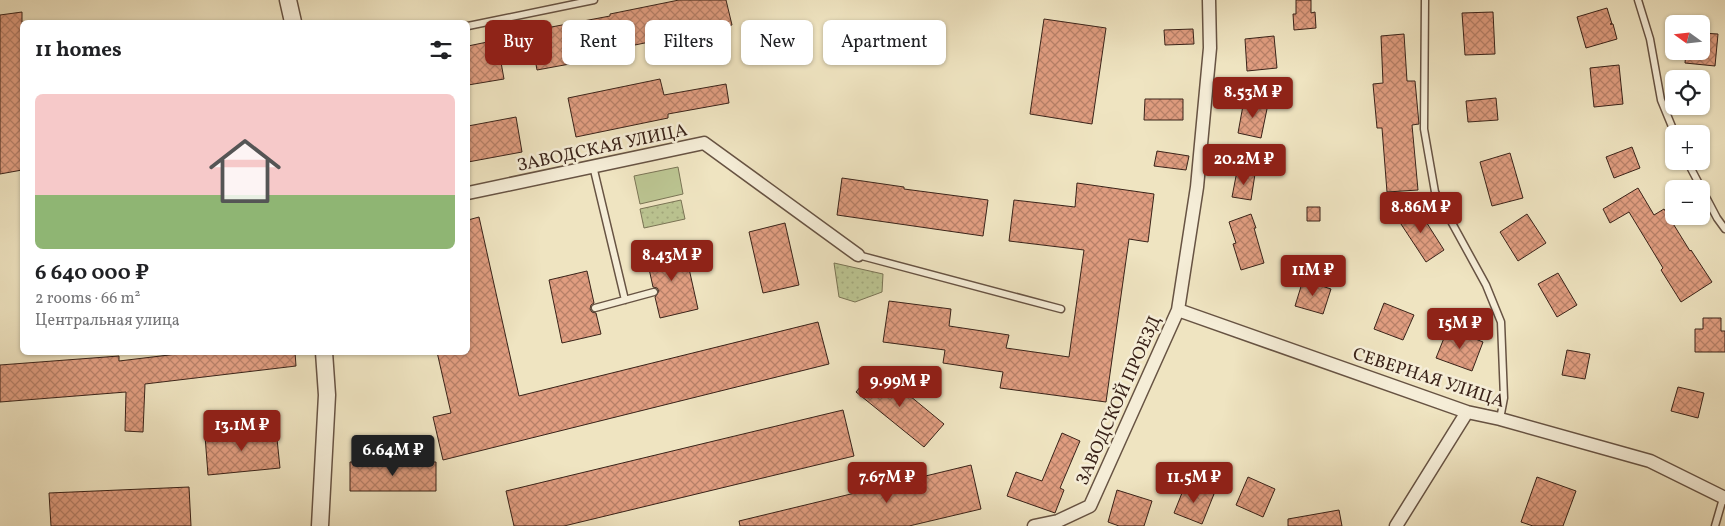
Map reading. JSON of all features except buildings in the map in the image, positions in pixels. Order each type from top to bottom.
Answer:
[{"type":"street","points":[[288,0],[293,20]]},
{"type":"street","name":"ЗАВОДСКОЙ ПРОЕЗД","points":[[1034,526],[1060,524],[1090,506],[1178,310],[1197,187],[1210,48],[1209,0]]},
{"type":"street","name":"ЗАВОДСКАЯ УЛИЦА","points":[[470,193],[704,143],[858,255]]},
{"type":"street","name":"СЕВЕРНАЯ УЛИЦА","points":[[1178,310],[1467,412],[1500,419],[1650,461],[1724,496]]},
{"type":"street","points":[[320,526],[327,395],[324,355]]},
{"type":"street","points":[[1396,526],[1467,412]]},
{"type":"lane","points":[[470,26],[594,0]]},
{"type":"lane","points":[[1425,0],[1424,129],[1435,192],[1486,285],[1501,322],[1504,398],[1500,419]]},
{"type":"lane","points":[[1638,0],[1650,39],[1661,100],[1671,125]]},
{"type":"lane","points":[[592,166],[625,300]]},
{"type":"lane","points":[[1692,170],[1725,229]]},
{"type":"lane","points":[[858,255],[1060,309]]},
{"type":"lane","points":[[595,308],[654,292]]},
{"type":"lane","points":[[1715,526],[1724,496]]},
{"type":"green space","points":[[678,167],[683,194],[640,204],[634,176]]},
{"type":"green space","points":[[681,200],[685,219],[644,228],[640,209]]},
{"type":"green space","points":[[834,263],[883,274],[882,292],[855,302],[839,297]]}]
